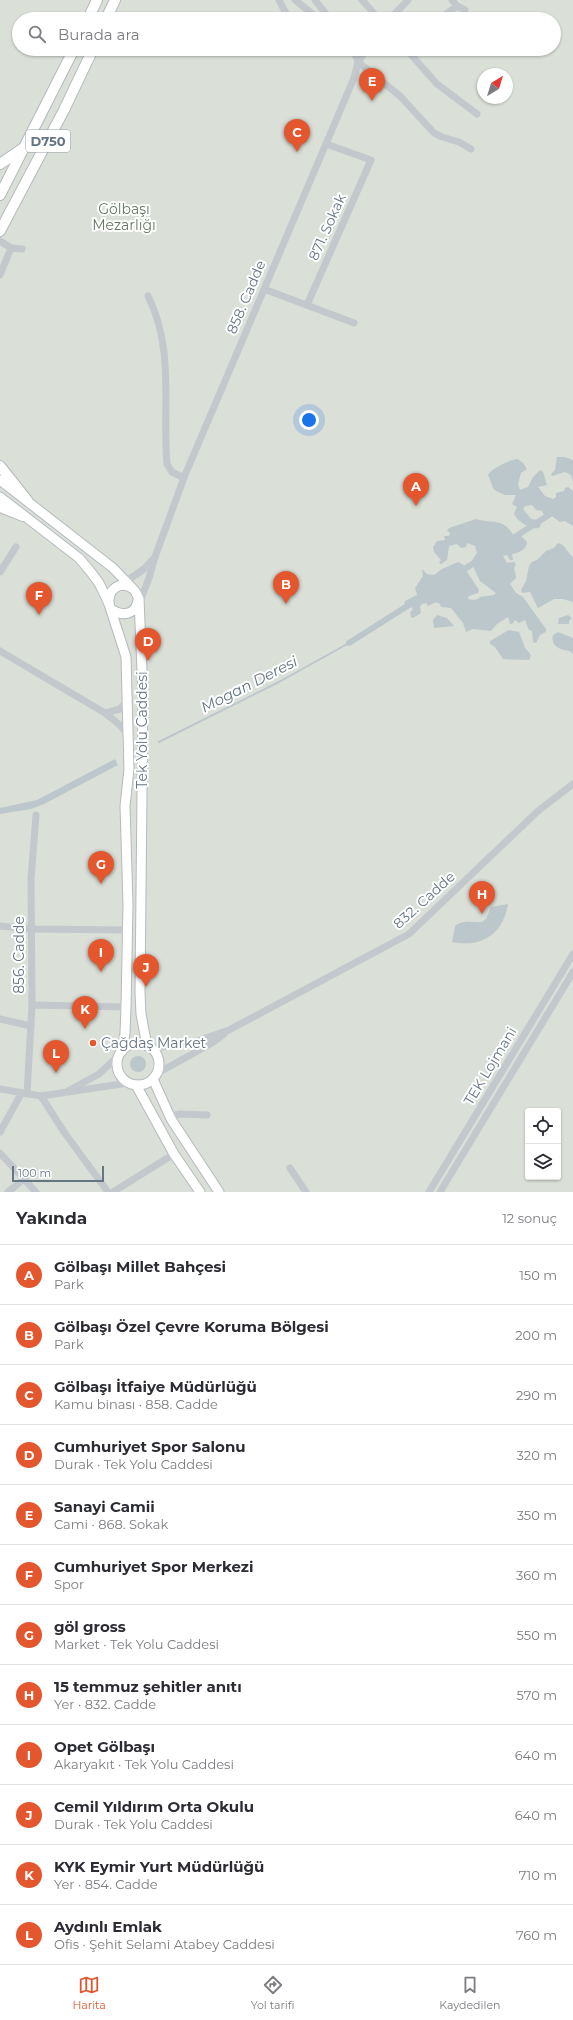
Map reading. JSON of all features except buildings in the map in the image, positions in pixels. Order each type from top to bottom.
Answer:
[{"type":"highway","points":[[91,12],[97,0]]},
{"type":"highway","points":[[109,12],[115,0]]},
{"type":"highway","name":"D750","points":[[0,195],[70,56]]},
{"type":"highway","name":"D750","points":[[0,231],[64,110],[90,56]]},
{"type":"highway","points":[[0,164],[25,146]]},
{"type":"highway","points":[[0,466],[28,500]]},
{"type":"highway","points":[[0,507],[23,516]]},
{"type":"main road","points":[[0,480],[28,500],[113,568],[134,595],[131,612],[124,614],[117,613],[110,606],[110,594],[116,587],[124,585],[134,595]]},
{"type":"main road","name":"Tek Yolu Caddesi","points":[[0,497],[84,564],[99,583],[110,606],[126,657],[128,673],[127,702],[129,768],[125,806],[128,930],[125,1033],[120,1053]]},
{"type":"main road","name":"Tek Yolu Caddesi","points":[[134,595],[143,695],[140,992],[141,1014],[149,1047]]},
{"type":"main road","points":[[132,1084],[148,1083],[155,1077],[159,1063],[158,1058],[149,1047],[136,1043],[131,1044],[120,1053],[117,1068],[123,1079],[132,1084],[174,1154],[200,1192]]},
{"type":"main road","points":[[155,1077],[170,1116],[219,1191]]},
{"type":"street","points":[[279,0],[285,12]]},
{"type":"street","points":[[295,0],[310,12]]},
{"type":"street","points":[[315,0],[324,12]]},
{"type":"street","points":[[362,0],[373,12]]},
{"type":"street","points":[[397,12],[408,0]]},
{"type":"street","points":[[446,12],[455,3],[465,10]]},
{"type":"street","points":[[356,56],[358,62],[400,96],[434,133],[460,142],[471,149]]},
{"type":"street","name":"858. Cadde","points":[[134,595],[155,557],[184,478],[354,78],[358,62],[362,56]]},
{"type":"street","points":[[412,56],[437,84],[477,114]]},
{"type":"street","name":"871. Sokak","points":[[306,305],[371,160],[326,144]]},
{"type":"street","points":[[0,241],[11,248],[22,249]]},
{"type":"street","points":[[0,275],[11,248]]},
{"type":"street","points":[[264,289],[354,323]]},
{"type":"street","points":[[148,296],[156,311],[166,369],[167,464],[172,472],[184,478]]},
{"type":"street","points":[[0,572],[16,547]]},
{"type":"street","name":"858. Cadde","points":[[134,595],[144,569],[155,557]]},
{"type":"street","points":[[0,651],[106,713],[121,726],[128,735]]},
{"type":"street","points":[[106,713],[120,709],[127,702]]},
{"type":"street","name":"832. Cadde","points":[[149,1047],[189,1044],[229,1030],[409,934],[538,812],[573,784]]},
{"type":"street","name":"856. Cadde","points":[[24,1094],[32,1005],[33,929],[31,879],[36,815]]},
{"type":"street","points":[[0,926],[33,929],[128,930]]},
{"type":"street","name":"TEK Lojmani","points":[[429,1192],[573,954]]},
{"type":"street","name":"TEK Lojmani","points":[[440,1192],[573,972]]},
{"type":"street","points":[[32,1005],[126,1007]]},
{"type":"street","points":[[0,1019],[31,1026]]},
{"type":"street","name":"832. Cadde","points":[[155,1077],[212,1043],[229,1030]]},
{"type":"street","points":[[61,1094],[92,1078],[120,1053]]},
{"type":"street","points":[[0,1090],[41,1096],[132,1084]]},
{"type":"street","points":[[0,1132],[24,1094]]},
{"type":"street","points":[[41,1096],[64,1132],[108,1192]]},
{"type":"street","points":[[170,1116],[180,1114],[207,1115]]},
{"type":"street","points":[[0,1153],[25,1178],[36,1192]]},
{"type":"street","points":[[113,1192],[174,1154]]},
{"type":"street","points":[[290,1168],[306,1192]]},
{"type":"street","points":[[8,1192],[25,1178]]},
{"type":"green space","name":"Gölbaşı Mezarlığı","points":[[0,0],[573,0],[573,1192],[0,1192]]},
{"type":"shaded area","points":[[557,457],[565,457],[573,460],[573,482],[571,475],[565,472],[552,476],[551,474],[555,470]]},
{"type":"shaded area","points":[[518,459],[527,469],[521,473],[518,484],[520,490],[528,487],[533,477],[540,470],[543,472],[547,485],[538,487],[545,496],[553,499],[556,497],[556,493],[564,491],[565,488],[568,487],[573,491],[573,526],[565,521],[560,522],[552,516],[544,515],[542,511],[536,510],[532,505],[525,506],[523,509],[531,519],[538,520],[541,525],[539,528],[532,528],[528,526],[515,516],[514,513],[517,507],[512,504],[516,495],[505,495],[494,490],[488,475],[501,465]]},
{"type":"shaded area","points":[[476,519],[501,523],[509,529],[513,535],[521,536],[527,542],[524,549],[512,554],[513,560],[510,560],[507,555],[503,556],[507,563],[514,562],[516,564],[514,568],[516,578],[510,584],[516,593],[523,597],[546,629],[546,632],[540,635],[536,643],[533,642],[532,631],[529,630],[525,620],[519,623],[515,620],[512,624],[510,624],[508,617],[497,624],[491,631],[473,629],[466,632],[463,623],[451,608],[441,607],[440,604],[436,602],[428,606],[426,603],[422,604],[420,607],[421,613],[413,618],[411,617],[410,613],[413,609],[411,607],[406,609],[404,607],[405,601],[417,595],[415,588],[423,576],[422,569],[427,574],[434,575],[442,569],[458,562],[465,566],[479,590],[478,593],[469,596],[468,599],[474,600],[480,598],[479,597],[494,595],[496,593],[480,581],[471,562],[477,553],[475,546],[467,543],[466,547],[461,548],[457,544],[449,546],[447,560],[441,564],[439,563],[441,560],[434,552],[433,547],[437,541],[445,540],[444,536],[449,536],[450,533],[447,531],[449,528]]},
{"type":"shaded area","points":[[558,543],[563,545],[573,558],[573,602],[563,599],[554,599],[538,608],[530,592],[522,593],[521,590],[526,581],[529,566],[532,562],[537,560],[546,551],[554,548]]},
{"type":"shaded area","points":[[437,615],[447,618],[454,626],[434,628],[433,620]]},
{"type":"shaded area","points":[[568,615],[572,618],[569,621],[569,624],[558,624],[559,618]]},
{"type":"shaded area","points":[[509,630],[519,632],[525,648],[531,655],[529,660],[503,659],[495,647],[490,644],[490,641]]},
{"type":"shaded area","points":[[558,632],[573,638],[573,654],[570,651],[560,649],[555,645],[553,642],[553,635]]},
{"type":"shaded area","points":[[115,759],[118,765],[44,804],[31,809],[0,814],[0,808],[37,800]]},
{"type":"shaded area","points":[[508,904],[501,923],[496,931],[482,941],[473,943],[452,942],[455,926],[465,922],[482,922],[486,919],[491,907]]},
{"type":"shaded area","points":[[138,1056],[144,1058],[146,1064],[144,1070],[138,1072],[132,1070],[130,1064],[132,1058]]},
{"type":"waterway","points":[[510,540],[555,511]]},
{"type":"waterway","points":[[460,572],[477,561]]},
{"type":"waterway","points":[[349,643],[412,603]]},
{"type":"waterway","name":"Mogan Deresi","points":[[159,742],[279,682],[349,643]]},
{"type":"place","name":"Sanayi Camii","points":[[372,101]]},
{"type":"place","name":"Gölbaşı İtfaiye Müdürlüğü","points":[[297,152]]},
{"type":"place","name":"Gölbaşı Millet Bahçesi","points":[[416,506]]},
{"type":"place","name":"Gölbaşı Özel Çevre Koruma Bölgesi","points":[[286,604]]},
{"type":"place","name":"Cumhuriyet Spor Merkezi","points":[[39,615]]},
{"type":"place","name":"Cumhuriyet Spor Salonu","points":[[148,661]]},
{"type":"place","name":"göl gross","points":[[101,884]]},
{"type":"place","name":"15 temmuz şehitler anıtı","points":[[482,914]]},
{"type":"place","name":"Opet Gölbaşı","points":[[101,972]]},
{"type":"place","name":"Cemil Yıldırım Orta Okulu","points":[[146,987]]},
{"type":"place","name":"KYK Eymir Yurt Müdürlüğü","points":[[85,1029]]},
{"type":"place","name":"Çağdaş Market","points":[[93,1043]]},
{"type":"place","name":"Aydınlı Emlak","points":[[56,1073]]}]
